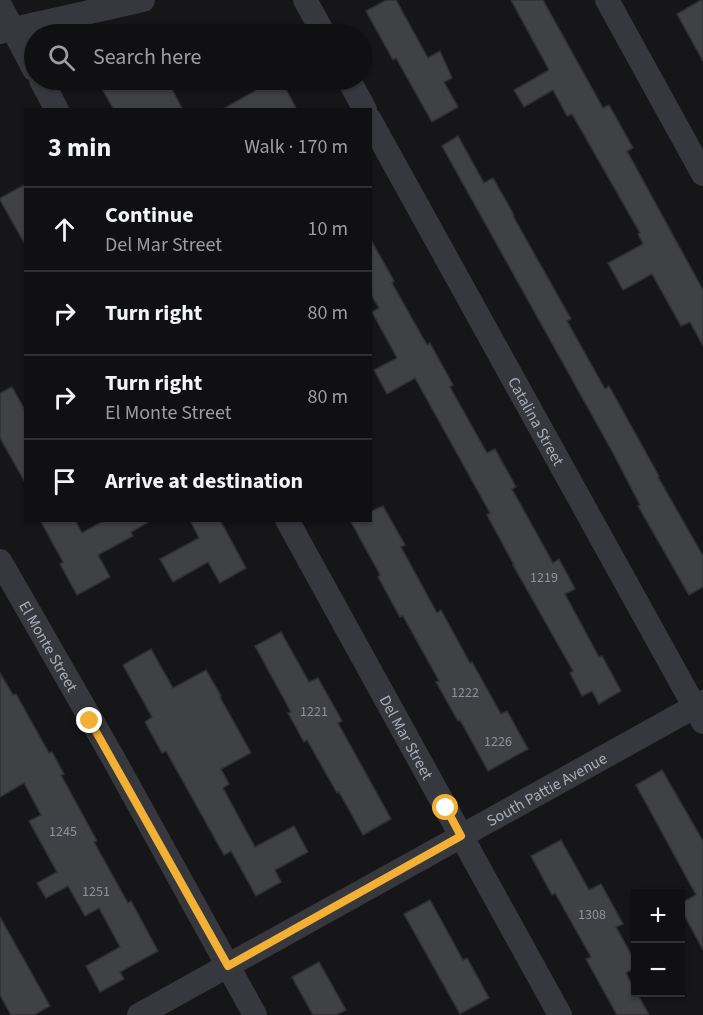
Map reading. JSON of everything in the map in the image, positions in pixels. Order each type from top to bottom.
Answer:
[{"type":"street","points":[[38,24],[143,0]]},
{"type":"street","points":[[305,0],[318,24]]},
{"type":"street","points":[[607,0],[703,174]]},
{"type":"street","points":[[0,5],[7,31],[24,55]]},
{"type":"street","points":[[7,31],[24,27]]},
{"type":"street","points":[[46,90],[56,108]]},
{"type":"street","points":[[354,90],[364,108]]},
{"type":"street","name":"Catalina Street","points":[[372,124],[700,710]]},
{"type":"street","name":"Del Mar Street","points":[[288,522],[560,1015]]},
{"type":"street","name":"El Monte Street","points":[[0,561],[112,756],[255,1015]]},
{"type":"street","name":"South Pattie Avenue","points":[[139,1015],[461,836],[700,710]]},
{"type":"building","points":[[386,0],[396,0],[428,58],[440,51],[452,78],[444,82],[458,107],[432,122],[396,58],[393,60],[366,11]]},
{"type":"building","points":[[511,0],[543,0],[603,108],[609,105],[633,148],[627,151],[703,290],[703,346],[690,322],[681,326],[652,274],[623,290],[608,263],[643,244],[638,234],[640,233],[572,114],[567,116],[553,90],[524,107],[514,90],[549,70]]},
{"type":"building","points":[[703,0],[703,61],[677,14]]},
{"type":"building","points":[[103,90],[172,90],[182,108],[113,108]]},
{"type":"building","points":[[286,90],[296,108],[225,108],[255,91]]},
{"type":"building","points":[[458,136],[484,183],[493,178],[571,319],[567,321],[605,389],[609,386],[703,556],[703,587],[689,595],[638,506],[640,505],[613,453],[442,146]]},
{"type":"building","points":[[24,185],[24,242],[0,200]]},
{"type":"building","points":[[372,242],[427,345],[430,343],[453,385],[450,387],[487,453],[495,449],[516,487],[512,489],[553,563],[559,559],[575,589],[565,594],[599,657],[602,656],[621,691],[599,704],[592,691],[582,696],[570,673],[573,671],[513,565],[487,515],[490,513],[415,378],[387,394],[374,370],[397,358],[372,312],[379,308],[372,296]]},
{"type":"building","points":[[12,387],[24,408],[24,480],[0,438],[0,393]]},
{"type":"building","points":[[383,506],[405,545],[401,547],[437,613],[441,610],[501,714],[507,711],[528,749],[488,771],[436,682],[439,681],[403,616],[400,617],[378,577],[380,575],[351,522],[372,522],[372,511]]},
{"type":"building","points":[[41,522],[76,522],[82,533],[101,522],[148,522],[131,532],[133,536],[98,555],[110,577],[77,595],[60,564],[63,562]]},
{"type":"building","points":[[191,522],[221,522],[246,568],[220,583],[208,562],[173,582],[160,559],[199,538]]},
{"type":"building","points":[[281,632],[309,682],[318,678],[342,721],[338,723],[391,819],[363,835],[307,740],[304,742],[288,713],[291,712],[255,646]]},
{"type":"building","points":[[151,649],[173,688],[206,670],[251,753],[221,769],[229,784],[223,788],[255,847],[294,826],[308,852],[275,870],[281,882],[256,896],[231,851],[224,855],[166,751],[162,753],[145,722],[152,717],[123,665]]},
{"type":"building","points":[[0,673],[13,695],[16,694],[49,753],[52,752],[64,774],[61,775],[97,841],[94,842],[128,903],[131,901],[158,951],[120,972],[124,979],[100,992],[86,966],[120,947],[99,908],[85,916],[68,886],[46,898],[37,883],[57,872],[29,821],[41,815],[24,783],[0,797]]},
{"type":"building","points":[[662,770],[703,841],[703,950],[685,916],[685,901],[696,895],[636,785]]},
{"type":"building","points":[[561,840],[589,890],[601,884],[623,924],[616,927],[631,954],[631,970],[626,973],[631,983],[631,997],[639,997],[649,1015],[617,1015],[586,959],[591,957],[555,893],[552,895],[531,856]]},
{"type":"building","points":[[430,900],[463,960],[467,958],[489,998],[460,1014],[404,914]]},
{"type":"building","points":[[0,917],[50,1006],[34,1015],[11,1015],[0,995]]},
{"type":"building","points":[[319,962],[346,1010],[336,1015],[313,1015],[292,977]]},
{"type":"route","points":[[90,721],[112,756],[228,966],[461,836],[446,808]]}]
